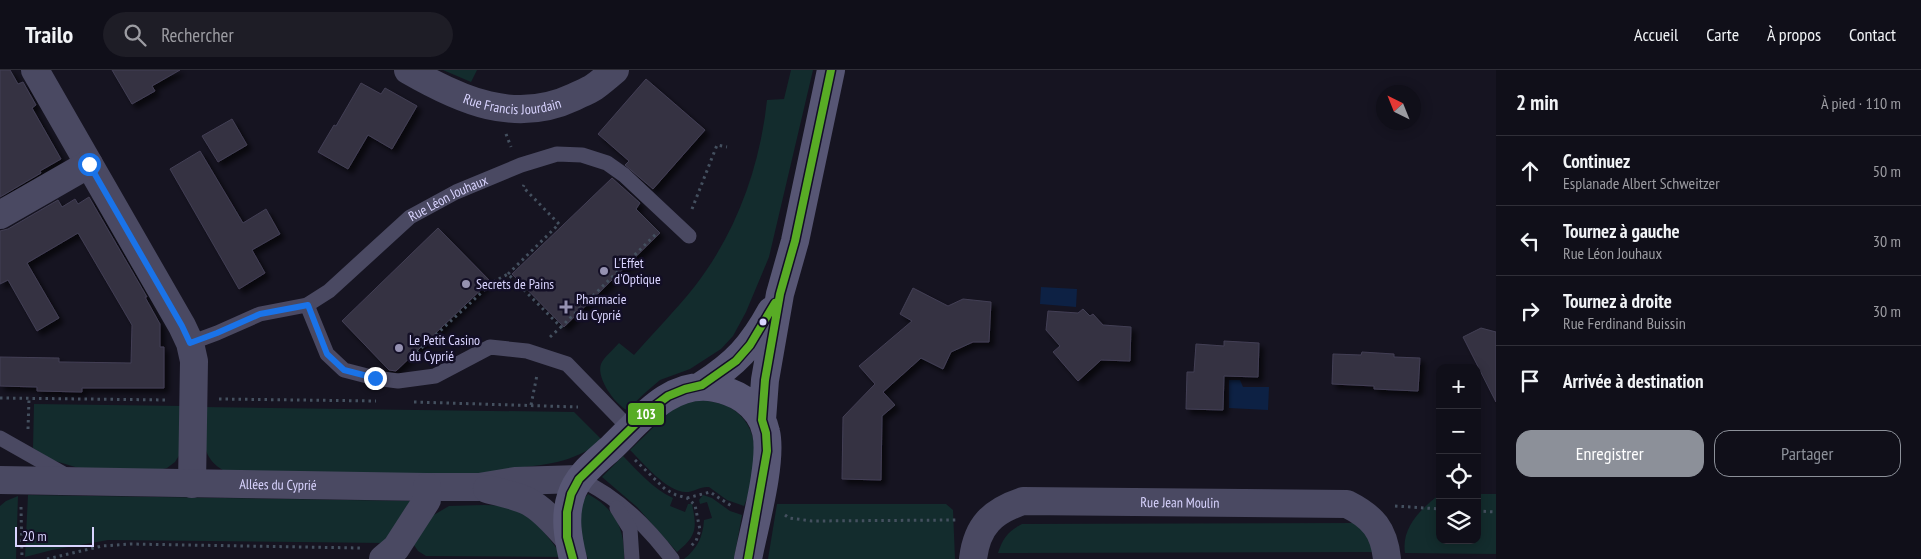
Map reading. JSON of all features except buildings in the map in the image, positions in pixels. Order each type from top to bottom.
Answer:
[{"type":"main road","points":[[762,420],[765,380],[780,294],[794,241],[831,70]]},
{"type":"main road","points":[[570,548],[567,512],[571,494],[579,479],[668,396],[702,385],[736,360],[750,345],[780,294]]},
{"type":"main road","points":[[702,385],[725,390],[753,406],[762,420],[766,433],[770,511],[748,559]]},
{"type":"street","name":"Rue Francis Jourdain","points":[[408,70],[443,90],[472,101],[501,109],[533,110],[563,102],[593,88],[615,70]]},
{"type":"street","points":[[44,73],[89,164],[182,326],[201,339],[194,361],[192,484]]},
{"type":"street","points":[[0,215],[89,164]]},
{"type":"street","name":"Allées du Cyprié","points":[[0,480],[478,487],[515,481],[579,479]]},
{"type":"street","points":[[389,554],[427,500],[427,487]]},
{"type":"street","name":"Allées du Cyprié","points":[[478,487],[515,496],[530,503],[549,518],[570,548]]},
{"type":"street","name":"Rue Jean Moulin","points":[[986,522],[998,511],[1023,501],[1340,503],[1348,504],[1362,511],[1375,523],[1383,538],[1387,559]]},
{"type":"street","points":[[973,559],[978,535],[986,522]]},
{"type":"lane","name":"Rue Léon Jouhaux","points":[[201,339],[260,314],[308,305],[329,291],[410,217],[456,192],[521,165],[557,154],[582,155],[607,163],[624,175],[689,236]]},
{"type":"lane","points":[[308,305],[327,354],[344,370],[375,378],[398,381],[435,376],[490,346],[527,351],[567,364],[604,400],[623,436]]},
{"type":"lane","name":"Allées du Cyprié","points":[[0,438],[76,482]]},
{"type":"lane","points":[[579,479],[605,492],[678,556]]},
{"type":"lane","points":[[605,492],[630,529],[632,559]]},
{"type":"path","points":[[398,381],[398,369],[493,282],[508,274],[559,224],[523,187],[525,177],[521,165],[504,131]]},
{"type":"path","points":[[508,274],[561,327],[677,214],[685,215],[691,210],[717,144],[727,147]]},
{"type":"path","points":[[0,398],[377,401]]},
{"type":"path","points":[[407,402],[579,407],[585,413]]},
{"type":"path","points":[[623,436],[665,489],[687,498],[696,505],[700,530],[696,541],[678,556]]},
{"type":"path","points":[[687,498],[710,492],[732,507],[748,511],[770,511],[789,518],[812,521],[942,519],[986,522]]},
{"type":"path","points":[[1481,511],[1496,512]]},
{"type":"path","points":[[47,559],[102,546],[130,544],[389,554]]},
{"type":"green space","points":[[443,70],[477,70],[471,82]]},
{"type":"green space","points":[[791,70],[813,70],[769,257],[746,312],[733,336],[721,349],[690,369],[660,380],[627,410],[617,402],[604,383],[600,370],[601,364],[619,343],[634,355],[688,295],[710,266],[734,222],[744,198],[759,150],[767,100],[784,99]]},
{"type":"green space","points":[[700,400],[727,406],[739,414],[748,425],[753,437],[755,465],[753,480],[744,506],[727,500],[709,487],[686,492],[679,491],[663,482],[630,450],[665,416],[666,412],[677,405]]},
{"type":"green space","points":[[34,404],[183,406],[180,454],[175,462],[167,468],[155,471],[82,469],[52,460],[33,448]]},
{"type":"green space","points":[[204,407],[574,412],[602,440],[580,454],[558,462],[510,469],[510,474],[227,472],[218,467],[207,453],[204,436]]},
{"type":"green space","points":[[623,456],[652,485],[673,498],[670,506],[685,512],[688,504],[692,504],[695,519],[694,531],[684,546],[677,552],[637,507],[602,477]]},
{"type":"green space","points":[[588,494],[605,506],[616,520],[623,538],[624,559],[588,559],[581,535],[580,517],[583,501]]},
{"type":"green space","points":[[1481,494],[1496,494],[1496,554],[1405,553],[1406,535],[1414,519],[1436,497],[1436,544],[1481,544]]},
{"type":"green space","points":[[28,495],[410,501],[384,543],[108,540],[25,557]]},
{"type":"green space","points":[[703,495],[712,498],[730,511],[742,515],[734,559],[684,559],[698,542],[704,520],[712,518],[707,502],[700,504],[699,500]]},
{"type":"green space","points":[[18,496],[16,559],[0,559],[0,506]]},
{"type":"green space","points":[[777,504],[946,504],[953,510],[955,559],[768,559]]},
{"type":"green space","points":[[482,505],[511,508],[537,525],[563,557],[426,556],[418,551],[414,545],[432,516],[449,506]]},
{"type":"green space","points":[[1357,523],[1367,533],[1374,552],[998,553],[1007,536],[1013,529],[1022,524]]},
{"type":"water","points":[[1041,287],[1077,289],[1076,307],[1040,304]]},
{"type":"water","points":[[1229,380],[1240,380],[1243,387],[1269,387],[1268,410],[1229,408]]},
{"type":"transit line","name":"103","points":[[748,559],[767,451],[766,433],[762,420],[765,380],[780,294],[795,241],[831,70]]},
{"type":"transit line","name":"103","points":[[573,559],[567,537],[567,512],[571,494],[579,479],[652,408],[668,396],[702,385],[736,361],[750,345],[775,303]]},
{"type":"place","name":"L'Effet d'Optique","points":[[604,271]]},
{"type":"place","name":"Secrets de Pains","points":[[466,284]]},
{"type":"place","name":"Pharmacie du Cyprié","points":[[566,307]]},
{"type":"place","name":"Le Petit Casino du Cyprié","points":[[399,348]]},
{"type":"route","points":[[89,164],[190,343],[260,314],[308,305],[327,354],[344,370],[375,378]]}]
